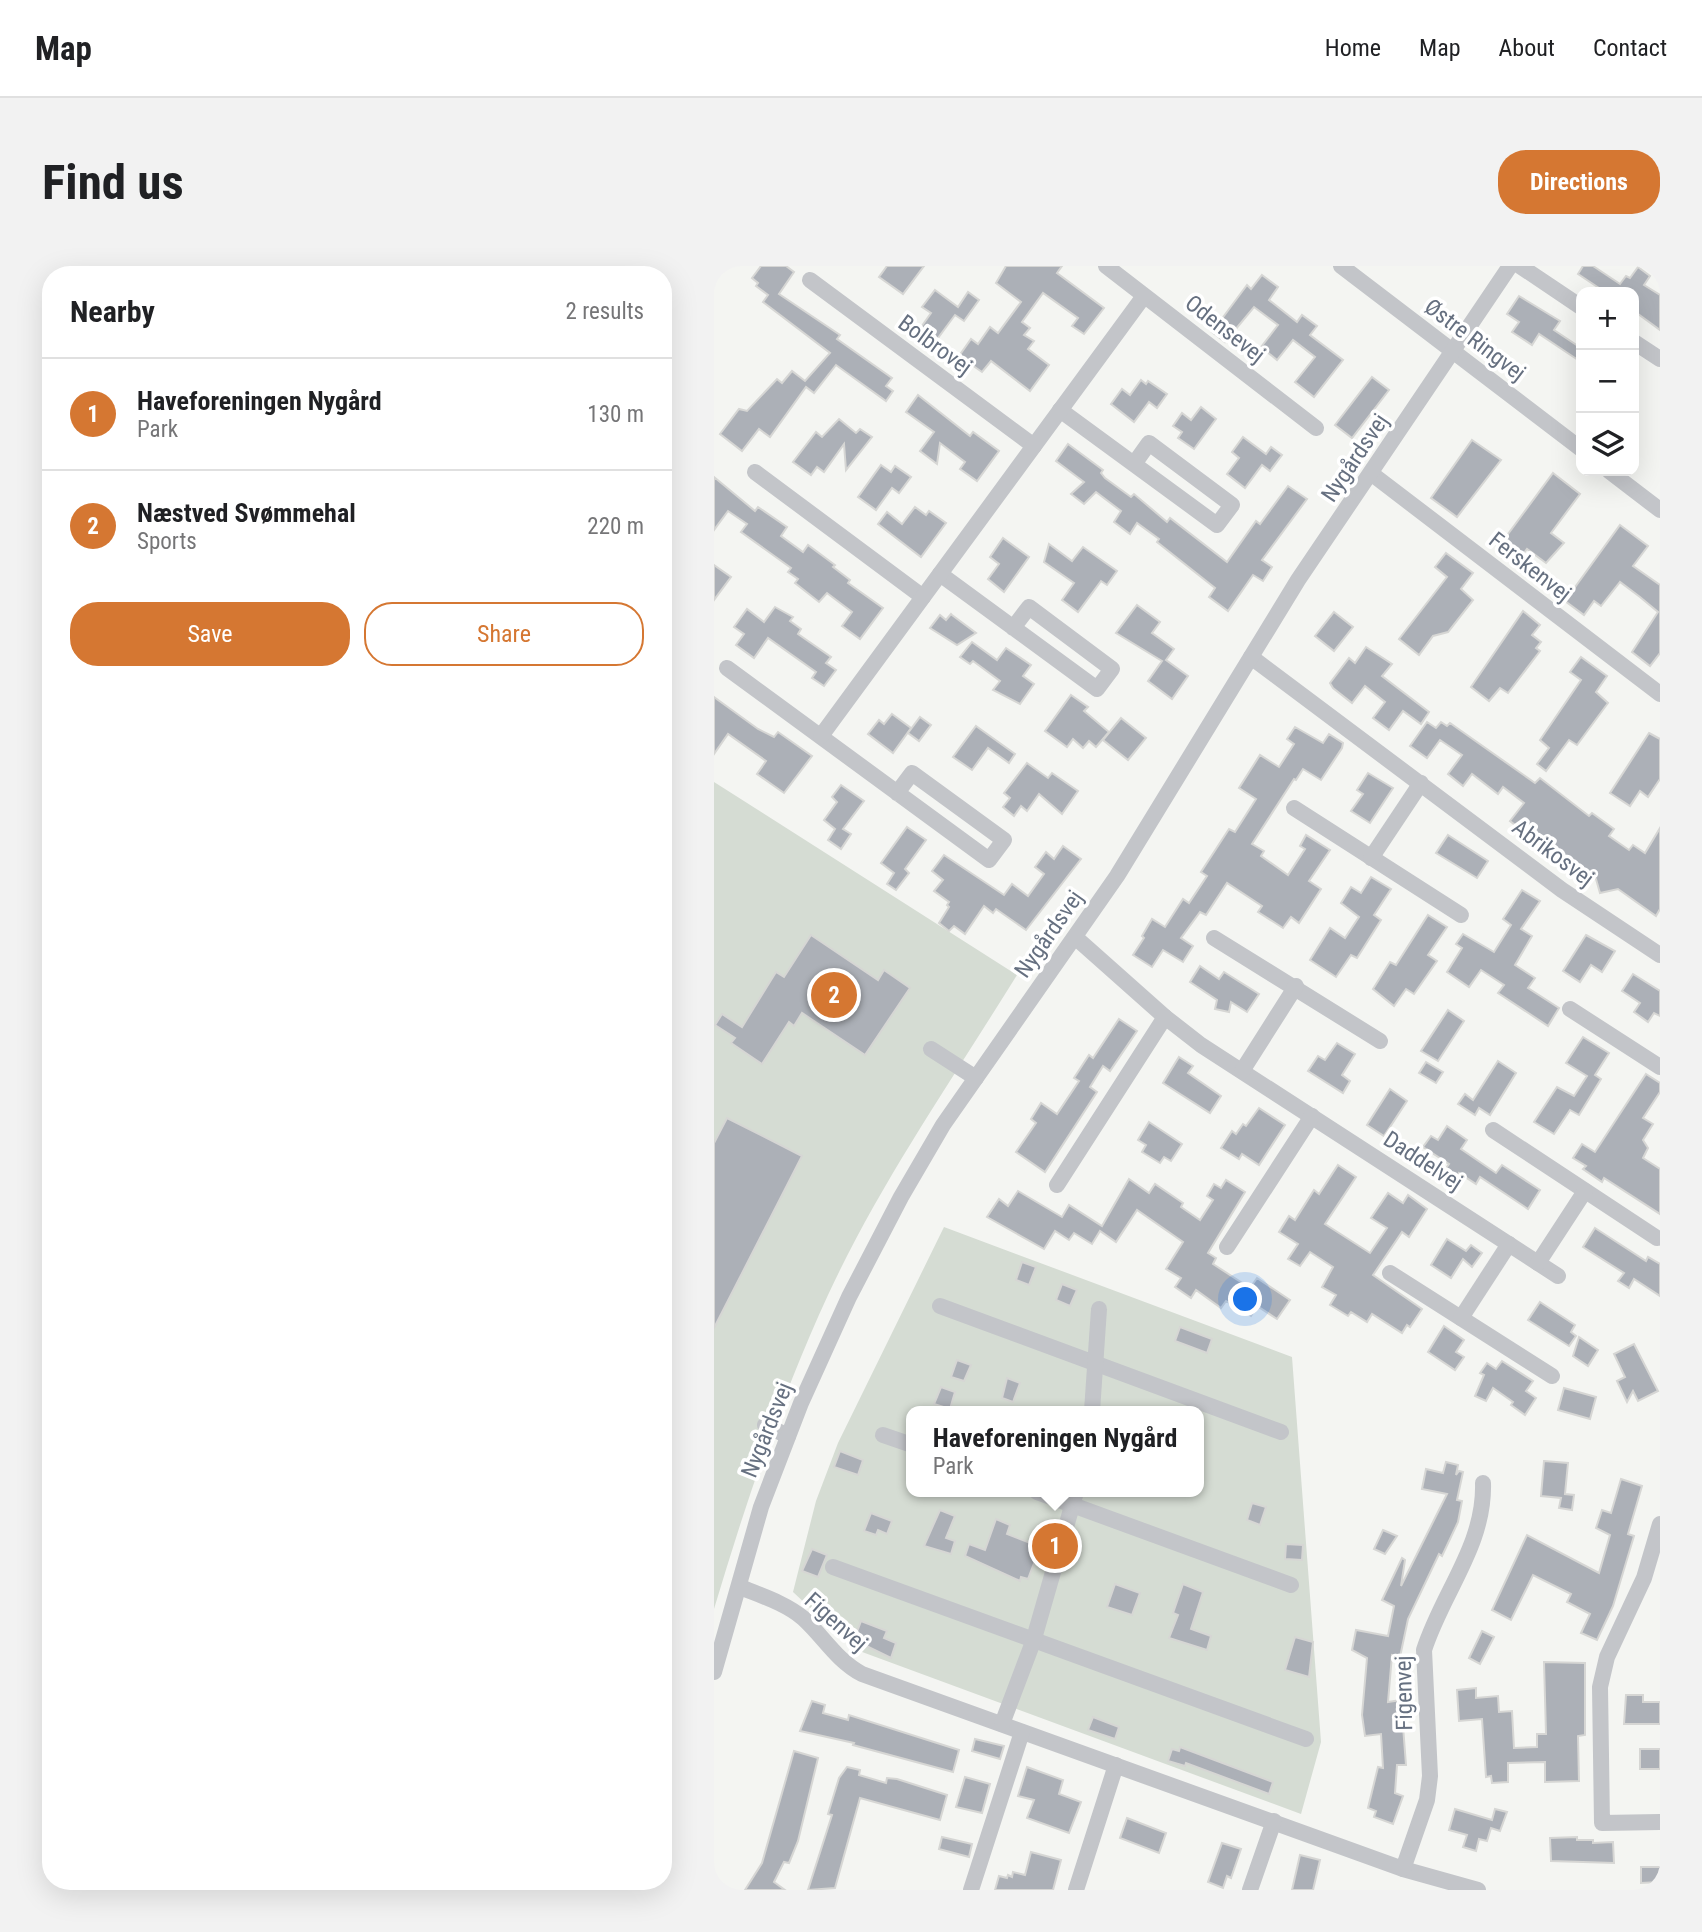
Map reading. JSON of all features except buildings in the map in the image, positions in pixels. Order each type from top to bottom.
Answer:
[{"type":"street","name":"Odensevej","points":[[1106,266],[1316,428]]},
{"type":"street","name":"Østre Ringvej","points":[[1341,266],[1576,445]]},
{"type":"street","name":"Nygårdsvej","points":[[714,1672],[761,1507],[788,1436],[849,1297],[922,1161],[976,1078],[1075,937],[1184,770],[1305,571],[1510,266]]},
{"type":"street","points":[[1520,266],[1576,304]]},
{"type":"street","name":"Bolbrovej","points":[[810,280],[1034,446]]},
{"type":"street","points":[[821,736],[1144,296]]},
{"type":"street","points":[[1639,345],[1660,359]]},
{"type":"street","points":[[1060,410],[1217,526],[1233,505],[1149,443],[1134,464]]},
{"type":"street","points":[[755,472],[923,597]]},
{"type":"street","name":"Ferskenvej","points":[[1372,474],[1660,694]]},
{"type":"street","points":[[1616,476],[1660,510]]},
{"type":"street","points":[[940,574],[1013,628],[1097,690],[1112,669],[1029,607],[1013,628]]},
{"type":"street","name":"Abrikosvej","points":[[1251,657],[1562,890],[1660,955]]},
{"type":"street","points":[[727,668],[821,736],[897,793],[989,860],[1004,840],[912,773],[897,793]]},
{"type":"street","points":[[1371,858],[1421,783]]},
{"type":"street","points":[[1294,808],[1461,915]]},
{"type":"street","name":"Daddelvej","points":[[1075,937],[1165,1017],[1558,1276]]},
{"type":"street","points":[[1214,938],[1296,986],[1380,1041]]},
{"type":"street","points":[[1242,1070],[1296,986]]},
{"type":"street","points":[[1570,1009],[1657,1059]]},
{"type":"street","points":[[1057,1185],[1165,1017]]},
{"type":"street","points":[[931,1049],[976,1078]]},
{"type":"street","points":[[1227,1247],[1312,1116]]},
{"type":"street","points":[[1493,1130],[1657,1238]]},
{"type":"street","points":[[1538,1263],[1585,1192]]},
{"type":"street","points":[[1461,1318],[1509,1244]]},
{"type":"street","points":[[1390,1273],[1552,1376]]},
{"type":"street","points":[[940,1306],[1281,1432]]},
{"type":"street","points":[[1093,1406],[1099,1309]]},
{"type":"street","points":[[765,1425],[788,1436]]},
{"type":"street","points":[[883,1435],[906,1443]]},
{"type":"street","name":"Figenvej","points":[[1403,1869],[1427,1800],[1430,1776],[1424,1650],[1430,1631],[1479,1531],[1484,1509],[1483,1483]]},
{"type":"street","points":[[1002,1724],[1032,1642],[1075,1499],[1292,1585]]},
{"type":"street","points":[[1660,1524],[1644,1578],[1607,1657],[1600,1687],[1602,1823],[1660,1822]]},
{"type":"street","points":[[833,1567],[1002,1638],[1032,1642],[1306,1739]]},
{"type":"street","name":"Figenvej","points":[[740,1587],[773,1600],[803,1619],[836,1656],[862,1674],[1403,1869],[1478,1890]]},
{"type":"street","points":[[971,1890],[1022,1732]]},
{"type":"street","points":[[1076,1890],[1116,1765]]},
{"type":"street","points":[[1250,1890],[1274,1821]]},
{"type":"shaded area","points":[[714,782],[1017,975],[942,1093],[848,1253],[795,1372],[765,1450],[714,1609]]},
{"type":"shaded area","points":[[944,1227],[1292,1357],[1321,1742],[1301,1814],[854,1649],[793,1592],[816,1501],[838,1443]]},
{"type":"place","name":"Næstved Svømmehal","points":[[834,995]]},
{"type":"place","name":"Haveforeningen Nygård","points":[[1055,1546]]}]
